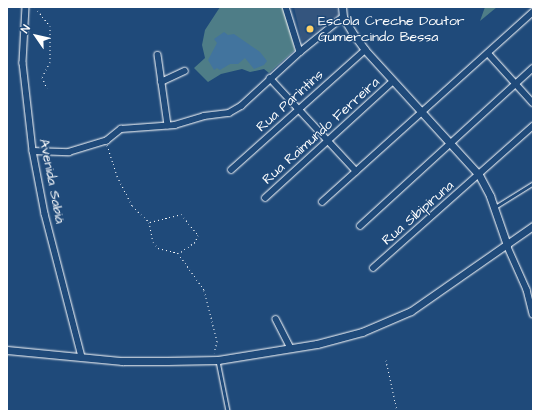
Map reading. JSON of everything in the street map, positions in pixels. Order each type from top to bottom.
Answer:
[{"type":"street","name":"Avenida Sabiá","points":[[26,7],[23,63],[33,151],[45,214],[82,357]]},
{"type":"street","points":[[286,7],[300,52]]},
{"type":"street","points":[[342,7],[343,17],[365,50],[394,81],[448,144],[479,175],[494,207],[507,245],[527,290],[533,314]]},
{"type":"street","points":[[322,202],[533,12]]},
{"type":"street","points":[[33,151],[69,152],[106,141],[121,129],[168,125],[229,113],[241,106],[270,78],[343,17]]},
{"type":"street","name":"Rua Parintins","points":[[231,170],[365,50]]},
{"type":"street","points":[[488,53],[533,103]]},
{"type":"street","points":[[158,55],[168,125]]},
{"type":"street","points":[[360,226],[448,144],[533,68]]},
{"type":"street","points":[[161,82],[185,71]]},
{"type":"street","points":[[270,78],[356,171]]},
{"type":"street","name":"Rua Raimundo Ferreira","points":[[264,198],[394,81]]},
{"type":"street","name":"Rua Sibipiruna","points":[[373,268],[533,126]]},
{"type":"street","points":[[7,350],[122,361],[215,360],[291,348],[362,332],[411,311],[533,226]]},
{"type":"street","points":[[276,319],[291,348]]},
{"type":"lane","points":[[494,207],[532,184]]},
{"type":"lane","points":[[215,360],[228,411]]},
{"type":"path","points":[[35,7],[50,26],[50,62],[42,77],[47,88]]},
{"type":"path","points":[[106,141],[117,176],[132,206],[149,222],[154,242],[158,248],[178,253],[204,290],[217,341],[215,360]]},
{"type":"path","points":[[149,222],[181,214],[198,235],[195,242],[178,253]]},
{"type":"path","points":[[386,360],[397,411]]},
{"type":"shaded area","name":"Escola Creche Doutor Gumercindo Bessa","points":[[294,7],[337,7],[339,16],[302,42]]},
{"type":"shaded area","points":[[224,32],[228,35],[234,34],[260,52],[267,61],[264,65],[254,69],[245,58],[238,64],[230,64],[220,70],[217,68],[214,70],[208,60],[217,43],[214,39]]},
{"type":"green space","points":[[220,7],[284,7],[295,50],[269,73],[264,69],[250,72],[242,69],[221,74],[208,82],[194,68],[205,58],[202,45],[205,30]]},
{"type":"green space","points":[[485,7],[497,7],[480,21]]},
{"type":"place","name":"Escola Creche Doutor Gumercindo Bessa","points":[[310,29]]}]
